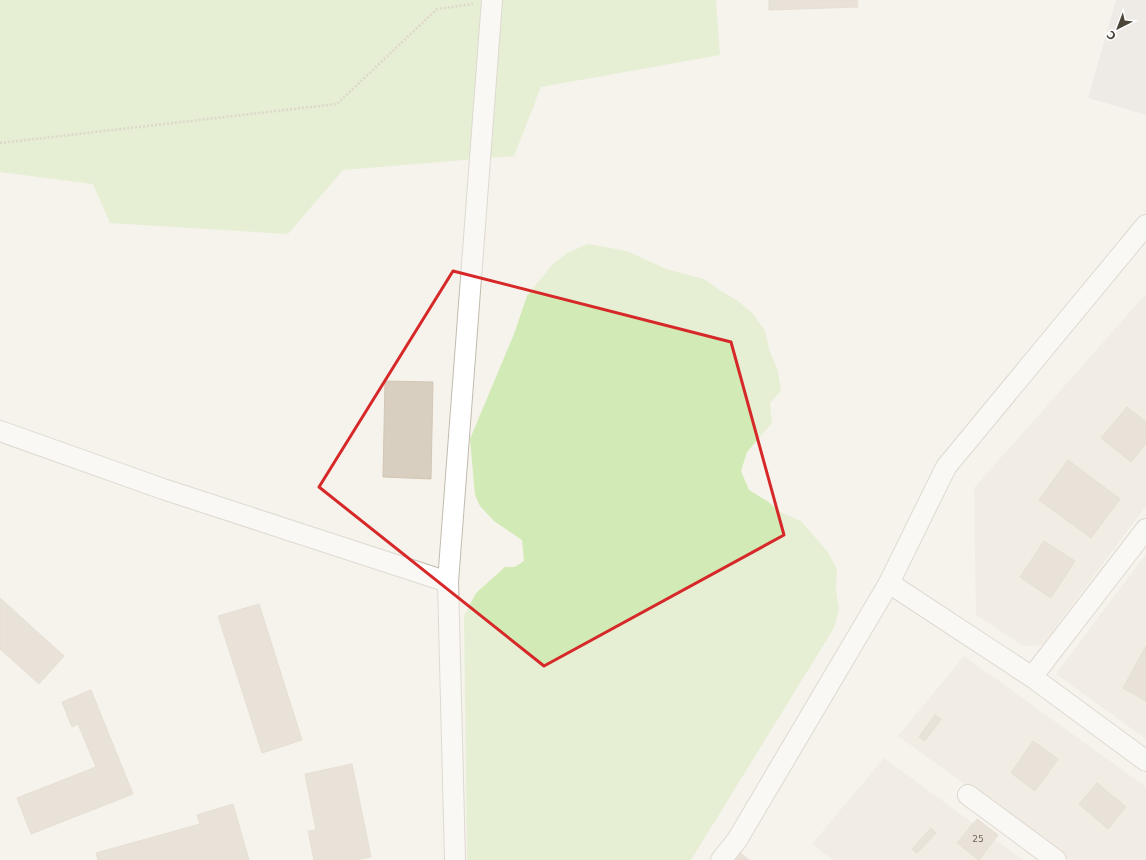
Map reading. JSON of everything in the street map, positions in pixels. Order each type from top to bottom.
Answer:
[{"type":"lane","points":[[455,860],[448,582],[495,0]]},
{"type":"lane","points":[[721,860],[737,840],[889,582],[946,467],[1146,225]]},
{"type":"lane","points":[[0,431],[163,489],[448,582]]},
{"type":"lane","points":[[1032,677],[1146,529]]},
{"type":"lane","points":[[889,582],[1032,677],[1146,761]]},
{"type":"lane","points":[[968,795],[1056,860]]},
{"type":"path","points":[[0,143],[337,104],[437,9],[495,0]]},
{"type":"highlighted area","points":[[453,271],[731,342],[784,535],[544,666],[319,487]]},
{"type":"shaded area","points":[[1116,0],[1146,0],[1146,115],[1088,98]]},
{"type":"shaded area","points":[[1146,294],[1146,506],[1042,645],[1023,646],[976,615],[974,488]]},
{"type":"shaded area","points":[[1146,554],[1146,739],[1056,674]]},
{"type":"shaded area","points":[[964,656],[1146,787],[1146,860],[1070,860],[898,736]]},
{"type":"shaded area","points":[[884,758],[1023,860],[833,860],[812,844]]},
{"type":"green space","points":[[0,0],[716,0],[720,55],[541,87],[514,156],[343,170],[288,234],[110,223],[93,184],[0,172]]},
{"type":"green space","points":[[588,244],[627,251],[666,269],[704,279],[738,301],[753,314],[765,331],[770,352],[778,371],[781,391],[770,403],[772,423],[747,452],[741,471],[749,490],[767,501],[782,513],[801,521],[827,551],[837,569],[836,589],[839,610],[834,628],[691,860],[467,860],[464,616],[476,593],[505,567],[515,567],[524,561],[522,540],[494,521],[480,506],[475,495],[470,439],[514,334],[527,296],[552,265],[567,253]]},
{"type":"building","points":[[769,0],[857,0],[858,7],[769,10]]},
{"type":"building","points":[[385,381],[433,382],[431,479],[383,477]]},
{"type":"building","points":[[1127,407],[1146,422],[1146,443],[1131,462],[1101,438]]},
{"type":"building","points":[[1068,460],[1120,499],[1091,538],[1039,500]]},
{"type":"building","points":[[1044,541],[1075,561],[1051,598],[1020,577]]},
{"type":"building","points":[[0,598],[64,656],[39,684],[0,649]]},
{"type":"building","points":[[259,604],[302,740],[262,753],[218,616]]},
{"type":"building","points":[[1146,646],[1146,701],[1123,688]]},
{"type":"building","points":[[91,690],[133,794],[31,834],[17,798],[96,767],[78,724],[72,727],[62,702]]},
{"type":"building","points":[[935,715],[941,719],[925,741],[919,737]]},
{"type":"building","points":[[1033,741],[1058,759],[1035,791],[1011,773]]},
{"type":"building","points":[[352,764],[371,857],[356,860],[314,860],[308,831],[316,830],[305,774]]},
{"type":"building","points":[[1097,783],[1126,807],[1108,829],[1079,804]]},
{"type":"building","points":[[233,804],[249,860],[98,860],[96,853],[200,824],[197,815]]},
{"type":"building","points":[[977,819],[998,835],[979,860],[957,843]]},
{"type":"building","points":[[931,828],[936,833],[917,853],[912,849]]},
{"type":"building","points":[[739,852],[749,860],[732,860]]}]
